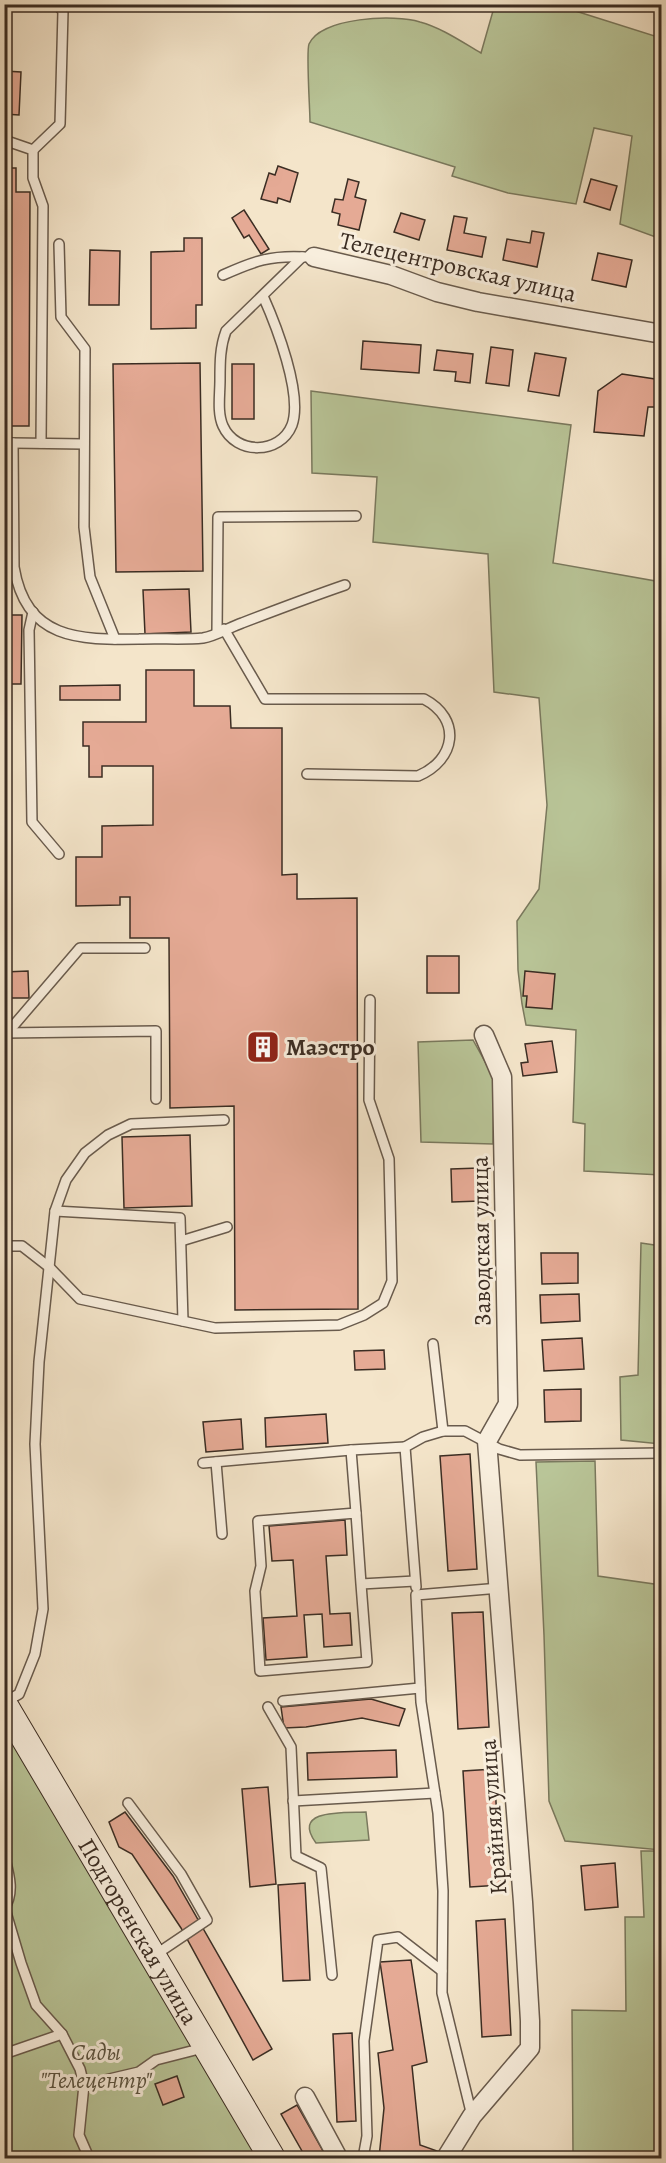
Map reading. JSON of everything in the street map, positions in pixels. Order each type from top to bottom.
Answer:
[{"type":"street","name":"Телецентровская улица","points":[[308,257],[391,275],[437,292],[478,302],[662,334]]},
{"type":"street","name":"Заводская улица","points":[[484,1035],[502,1077],[508,1404],[487,1443]]},
{"type":"street","name":"Крайняя улица","points":[[446,2158],[472,2116],[530,2048],[523,1902],[487,1443]]},
{"type":"street","name":"Подгоренская улица","points":[[4,1703],[272,2158]]},
{"type":"street","points":[[305,2097],[338,2158]]},
{"type":"lane","points":[[4,9],[9,4]]},
{"type":"lane","points":[[41,443],[43,206],[33,178],[33,150],[60,124],[63,11],[56,4]]},
{"type":"lane","points":[[4,140],[33,150]]},
{"type":"lane","points":[[59,244],[61,317],[85,349],[84,527],[90,577],[115,639]]},
{"type":"lane","points":[[223,275],[255,261],[284,256],[308,257]]},
{"type":"lane","points":[[263,296],[278,331],[292,386],[294,408],[292,424],[285,435],[275,444],[263,448],[250,448],[239,444],[229,436],[222,425],[220,345],[226,331],[263,296],[308,257]]},
{"type":"lane","points":[[84,444],[9,442],[16,584],[22,598],[33,612],[46,625],[60,633],[78,637],[115,639],[206,638],[345,585]]},
{"type":"lane","points":[[307,774],[418,776],[431,771],[440,763],[447,751],[450,739],[448,726],[440,710],[424,699],[265,699],[221,631],[218,517],[356,516]]},
{"type":"lane","points":[[33,612],[29,630],[32,822],[59,854]]},
{"type":"lane","points":[[4,1033],[14,1025],[80,948],[145,948]]},
{"type":"lane","points":[[4,1246],[22,1246],[49,1267],[80,1299],[215,1328],[339,1325],[364,1315],[383,1303],[392,1281],[389,1159],[369,1100],[370,1000]]},
{"type":"lane","points":[[4,1033],[156,1031],[156,1100]]},
{"type":"lane","points":[[4,1703],[19,1694],[35,1654],[43,1609],[35,1444],[39,1362],[55,1211],[66,1180],[85,1153],[108,1135],[131,1124],[224,1120]]},
{"type":"lane","points":[[55,1211],[180,1218],[183,1321]]},
{"type":"lane","points":[[181,1241],[226,1227]]},
{"type":"lane","points":[[433,1344],[443,1431]]},
{"type":"lane","points":[[203,1463],[405,1447],[423,1437],[443,1431],[465,1431],[499,1449],[520,1455],[662,1453]]},
{"type":"lane","points":[[405,1447],[417,1595],[420,1688],[438,1813],[442,1891],[442,1993],[472,2116]]},
{"type":"lane","points":[[351,1450],[356,1514],[367,1662],[260,1671],[255,1591],[261,1566],[258,1521],[356,1514]]},
{"type":"lane","points":[[216,1462],[222,1534]]},
{"type":"lane","points":[[361,1584],[415,1581]]},
{"type":"lane","points":[[417,1595],[500,1588]]},
{"type":"lane","points":[[283,1701],[420,1688]]},
{"type":"lane","points":[[268,1707],[291,1747],[296,1856],[321,1868],[332,1975]]},
{"type":"lane","points":[[293,1801],[435,1793]]},
{"type":"lane","points":[[128,1803],[181,1874],[207,1920],[152,1956]]},
{"type":"lane","points":[[4,1855],[10,1875],[11,1898],[5,1909],[21,1964],[36,2005],[62,2034],[80,2070],[84,2085],[79,2135],[89,2158]]},
{"type":"lane","points":[[363,2158],[367,2136],[364,2041],[378,1940],[398,1937],[442,1971]]},
{"type":"lane","points":[[4,2054],[62,2034]]},
{"type":"lane","points":[[84,2085],[139,2072],[156,2060],[205,2047]]},
{"type":"green space","points":[[495,4],[546,5],[566,8],[661,38],[661,239],[620,224],[632,136],[594,128],[576,204],[508,193],[452,176],[455,167],[310,122],[308,49],[316,35],[343,23],[394,18],[420,22],[436,28],[481,53]]},
{"type":"green space","points":[[311,391],[571,425],[553,563],[661,582],[661,1175],[584,1171],[585,1124],[573,1122],[576,1030],[526,1025],[518,970],[517,921],[539,889],[547,805],[539,698],[494,692],[488,554],[373,542],[377,477],[312,473]]},
{"type":"green space","points":[[473,1040],[494,1078],[493,1144],[421,1142],[418,1042]]},
{"type":"green space","points":[[641,1243],[661,1246],[661,1444],[621,1440],[620,1377],[638,1375]]},
{"type":"green space","points":[[595,1461],[598,1576],[661,1585],[661,1850],[565,1841],[549,1801],[536,1462]]},
{"type":"green space","name":"Сады \"Телецентр\"","points":[[4,1722],[148,1973],[261,2158],[5,2158]]},
{"type":"green space","points":[[366,1812],[369,1840],[316,1843],[310,1832],[310,1824],[315,1818],[335,1813]]},
{"type":"green space","points":[[641,1851],[661,1851],[661,2158],[566,2158],[573,2153],[572,2010],[626,2011],[625,1917],[644,1917]]},
{"type":"building","points":[[4,71],[21,72],[19,115],[4,114]]},
{"type":"building","points":[[278,166],[298,173],[290,202],[278,198],[277,203],[261,199],[269,173],[275,175]]},
{"type":"building","points":[[4,168],[16,168],[16,192],[30,192],[29,426],[4,426]]},
{"type":"building","points":[[348,179],[359,182],[355,197],[366,200],[359,230],[338,225],[340,214],[332,212],[335,199],[343,200]]},
{"type":"building","points":[[591,179],[617,186],[610,210],[584,202]]},
{"type":"building","points":[[244,210],[269,249],[261,254],[249,235],[244,238],[232,218]]},
{"type":"building","points":[[401,213],[425,220],[419,240],[394,232]]},
{"type":"building","points":[[454,216],[467,218],[464,233],[486,237],[482,257],[447,250]]},
{"type":"building","points":[[532,231],[544,233],[537,267],[503,260],[507,239],[530,243]]},
{"type":"building","points":[[184,238],[202,238],[202,305],[196,305],[196,328],[151,329],[151,252],[184,251]]},
{"type":"building","points":[[90,250],[120,251],[119,305],[89,305]]},
{"type":"building","points":[[598,253],[632,260],[626,287],[592,280]]},
{"type":"building","points":[[363,341],[421,345],[419,373],[361,369]]},
{"type":"building","points":[[491,347],[513,350],[509,386],[486,383]]},
{"type":"building","points":[[437,350],[473,354],[470,383],[455,381],[456,372],[434,370]]},
{"type":"building","points":[[535,353],[566,358],[559,396],[528,391]]},
{"type":"building","points":[[200,363],[203,571],[116,572],[113,364]]},
{"type":"building","points":[[232,364],[254,364],[254,419],[232,419]]},
{"type":"building","points":[[622,374],[655,379],[661,387],[659,407],[648,407],[644,436],[594,432],[598,391]]},
{"type":"building","points":[[189,589],[191,632],[145,634],[143,590]]},
{"type":"building","points":[[4,615],[22,615],[21,684],[4,684]]},
{"type":"building","name":"Маэстро","points":[[146,670],[194,670],[194,706],[230,706],[231,728],[282,728],[282,875],[297,874],[297,899],[357,898],[358,1309],[235,1310],[234,1106],[170,1108],[169,938],[130,938],[130,897],[120,897],[120,905],[76,906],[76,857],[102,857],[102,826],[153,825],[153,766],[102,766],[102,777],[89,777],[89,746],[83,746],[83,722],[146,722]]},
{"type":"building","points":[[120,685],[120,700],[60,700],[60,686]]},
{"type":"building","points":[[427,956],[459,956],[459,993],[427,993]]},
{"type":"building","points":[[28,971],[29,998],[4,998],[4,972]]},
{"type":"building","points":[[525,971],[555,974],[552,1009],[526,1007],[527,996],[523,996]]},
{"type":"building","points":[[552,1041],[557,1072],[523,1076],[521,1063],[528,1062],[525,1044]]},
{"type":"building","points":[[190,1135],[192,1206],[124,1208],[122,1137]]},
{"type":"building","points":[[479,1168],[480,1201],[452,1202],[451,1169]]},
{"type":"building","points":[[541,1253],[578,1253],[578,1283],[542,1284]]},
{"type":"building","points":[[579,1294],[580,1321],[541,1323],[540,1295]]},
{"type":"building","points":[[582,1338],[584,1369],[544,1371],[542,1340]]},
{"type":"building","points":[[384,1350],[385,1369],[355,1370],[354,1351]]},
{"type":"building","points":[[581,1389],[581,1421],[545,1422],[544,1390]]},
{"type":"building","points":[[326,1414],[328,1443],[266,1447],[265,1418]]},
{"type":"building","points":[[241,1419],[243,1449],[206,1452],[203,1422]]},
{"type":"building","points":[[470,1454],[477,1569],[448,1571],[440,1456]]},
{"type":"building","points":[[345,1520],[347,1555],[326,1556],[330,1614],[350,1613],[352,1645],[324,1647],[322,1614],[304,1615],[307,1657],[266,1660],[263,1618],[297,1616],[293,1560],[272,1561],[269,1526]]},
{"type":"building","points":[[483,1612],[489,1727],[458,1729],[452,1613]]},
{"type":"building","points":[[371,1699],[405,1709],[399,1726],[362,1718],[306,1727],[284,1728],[281,1707]]},
{"type":"building","points":[[396,1750],[397,1777],[308,1780],[307,1753]]},
{"type":"building","points":[[494,1769],[501,1885],[470,1887],[463,1771]]},
{"type":"building","points":[[268,1787],[276,1884],[250,1887],[242,1789]]},
{"type":"building","points":[[125,1812],[173,1876],[272,2049],[253,2060],[181,1928],[132,1854],[119,1847],[109,1822]]},
{"type":"building","points":[[615,1863],[618,1907],[585,1910],[581,1866]]},
{"type":"building","points":[[305,1883],[310,1980],[283,1981],[278,1885]]},
{"type":"building","points":[[505,1919],[511,2035],[482,2037],[476,1921]]},
{"type":"building","points":[[411,1960],[427,2062],[412,2066],[420,2145],[440,2152],[435,2158],[379,2158],[384,2108],[378,2053],[393,2050],[380,1962]]},
{"type":"building","points":[[352,2033],[356,2121],[337,2122],[333,2034]]},
{"type":"building","points":[[177,2076],[184,2097],[163,2105],[155,2084]]},
{"type":"building","points":[[297,2105],[327,2158],[306,2158],[281,2114]]},
{"type":"place","name":"Маэстро","points":[[263,1047]]}]
